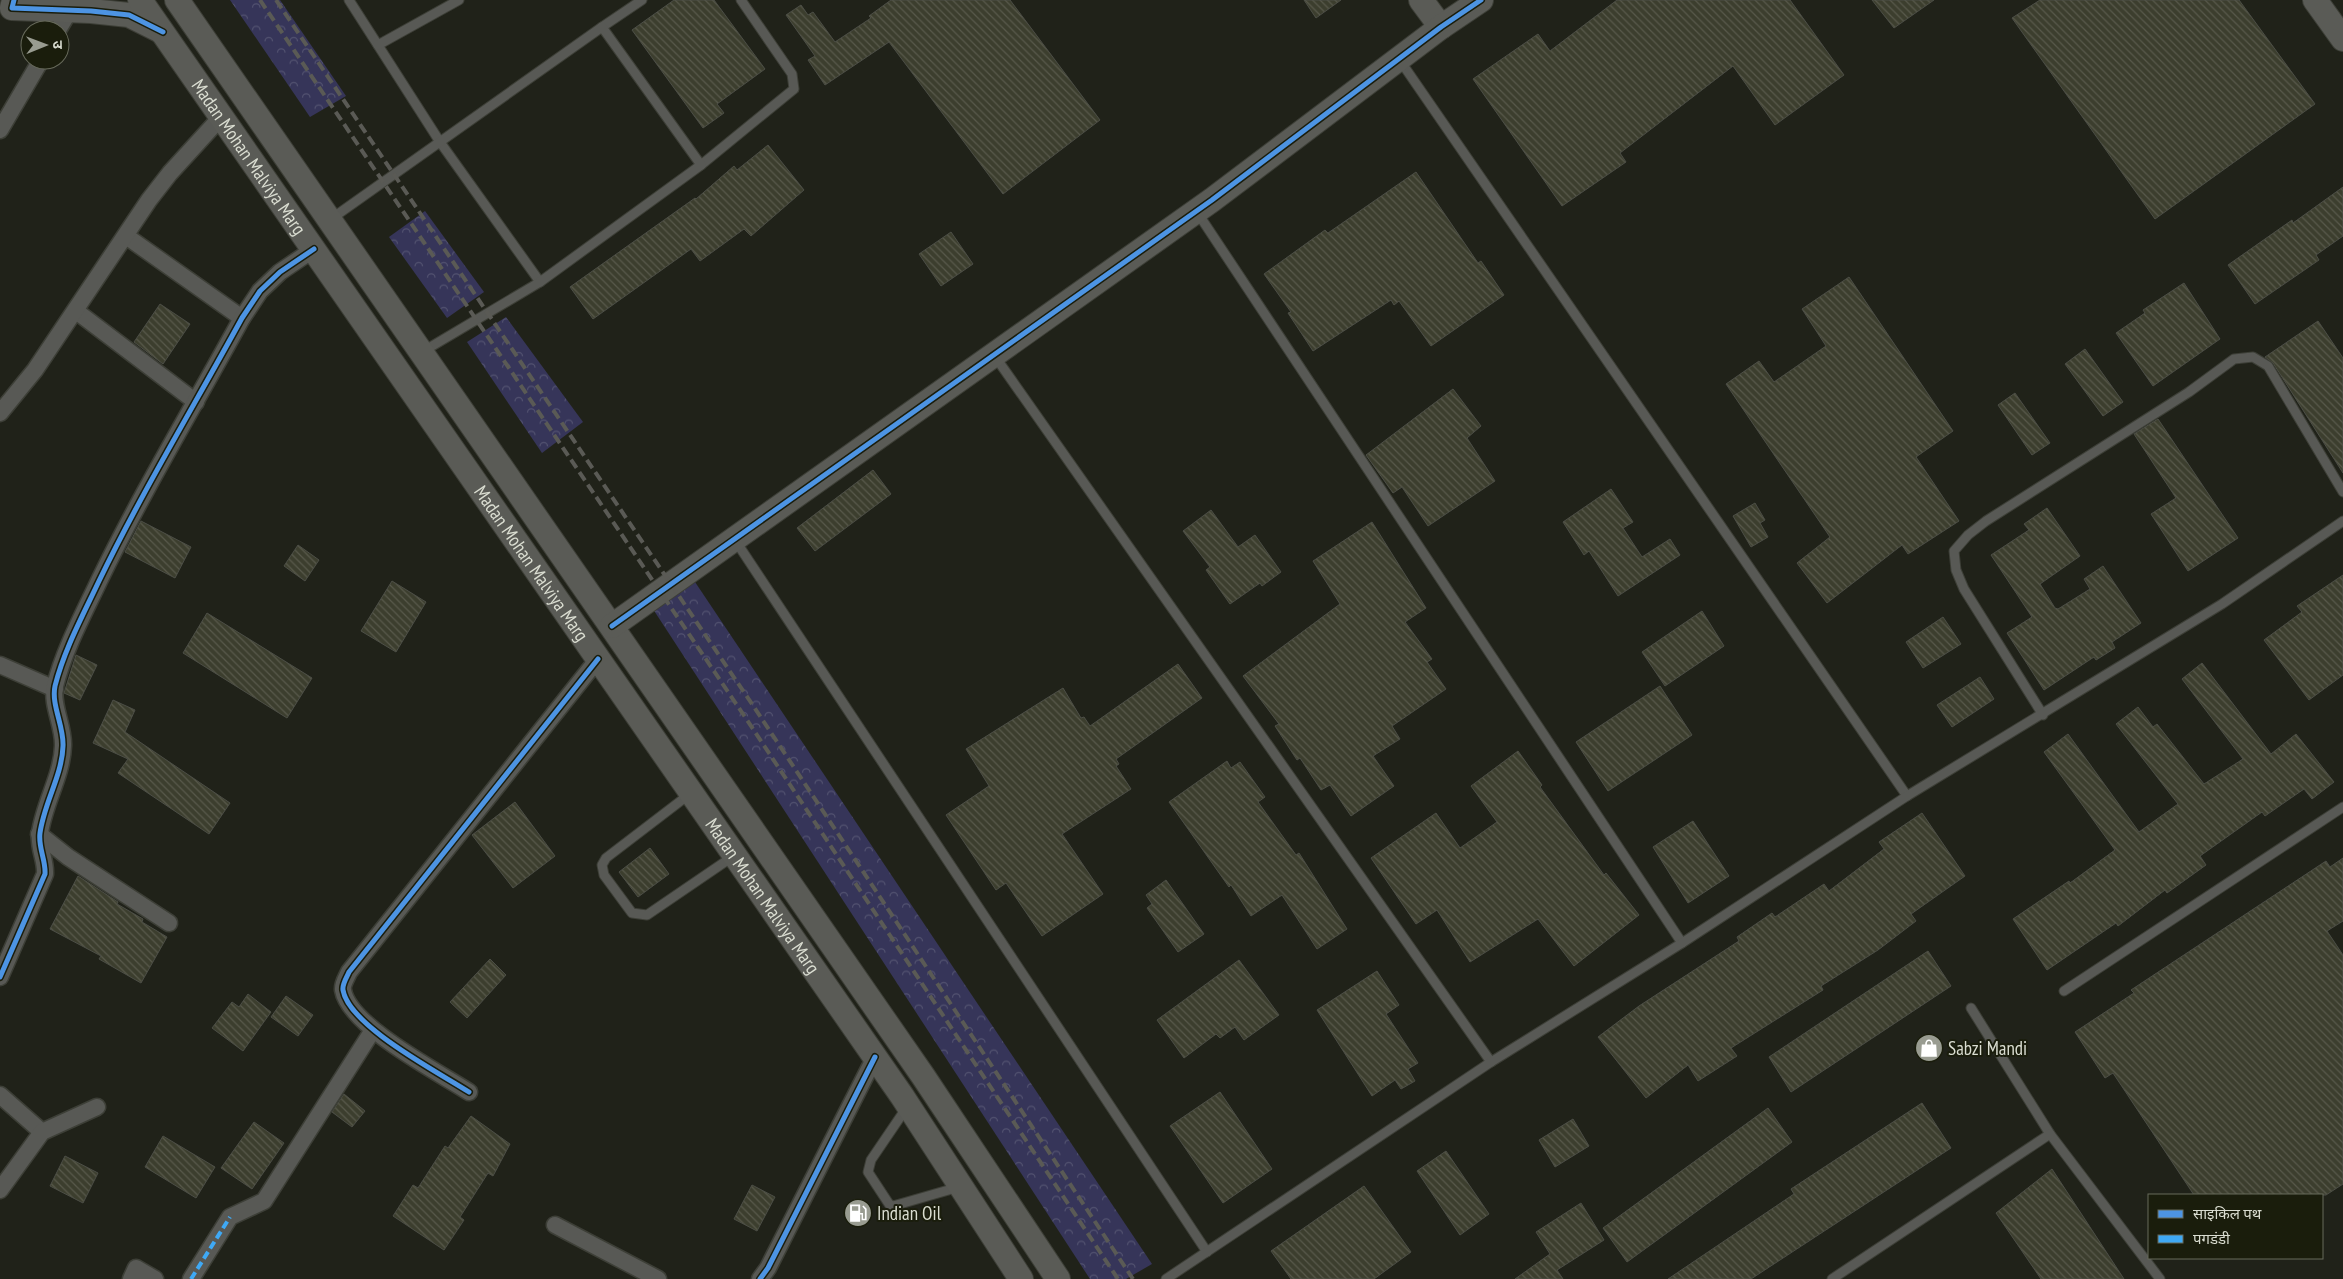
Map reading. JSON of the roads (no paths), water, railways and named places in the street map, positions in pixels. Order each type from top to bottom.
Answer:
[{"type":"main road","name":"Madan Mohan Malviya Marg","points":[[140,0],[875,1057],[1022,1279]]},
{"type":"main road","name":"Madan Mohan Malviya Marg","points":[[177,0],[924,1076],[1058,1279]]},
{"type":"main road","points":[[1421,0],[1440,27]]},
{"type":"main road","points":[[612,626],[1196,211],[1440,27],[1481,0]]},
{"type":"main road","points":[[2315,0],[2343,39]]},
{"type":"main road","points":[[12,6],[64,20],[129,15],[163,32]]},
{"type":"street","points":[[0,130],[35,70]]},
{"type":"street","points":[[0,413],[35,370],[149,200],[170,173],[222,116]]},
{"type":"street","points":[[126,236],[242,318]]},
{"type":"street","points":[[0,977],[45,874],[46,862],[41,852],[39,834],[62,758],[64,734],[55,689],[59,672],[78,625],[115,548],[242,318],[260,291],[280,272],[314,249]]},
{"type":"street","points":[[76,310],[196,402]]},
{"type":"street","points":[[469,1092],[373,1030],[346,999],[342,987],[349,972],[598,659]]},
{"type":"street","points":[[0,665],[55,689]]},
{"type":"street","points":[[39,834],[68,856],[169,923]]},
{"type":"street","points":[[191,1279],[230,1217],[264,1201],[373,1030]]},
{"type":"street","points":[[760,1279],[768,1268],[875,1057]]},
{"type":"street","points":[[0,1095],[42,1132]]},
{"type":"street","points":[[0,1190],[42,1132],[96,1107]]},
{"type":"street","points":[[555,1225],[658,1279]]},
{"type":"street","points":[[131,1279],[136,1268],[155,1279]]},
{"type":"lane","points":[[349,0],[440,142],[540,282]]},
{"type":"lane","points":[[378,45],[459,0]]},
{"type":"lane","points":[[330,219],[642,0]]},
{"type":"lane","points":[[422,352],[540,282],[701,165],[794,89],[792,74],[741,0]]},
{"type":"lane","points":[[602,27],[701,165]]},
{"type":"lane","points":[[1399,59],[1907,796]]},
{"type":"lane","points":[[1196,211],[1682,943]]},
{"type":"lane","points":[[994,355],[1491,1062]]},
{"type":"lane","points":[[2043,714],[1964,589],[1956,570],[1954,551],[1968,535],[1986,520],[2189,392],[2234,359],[2253,357],[2268,366],[2343,492]]},
{"type":"lane","points":[[1166,1279],[1491,1062],[1682,943],[1907,796],[2222,604],[2343,522]]},
{"type":"lane","points":[[734,539],[1207,1252]]},
{"type":"lane","points":[[691,792],[606,858],[602,865],[604,875],[632,913],[647,915],[735,855]]},
{"type":"lane","points":[[2064,990],[2343,807]]},
{"type":"lane","points":[[1971,1008],[2050,1134],[2160,1279]]},
{"type":"lane","points":[[908,1105],[868,1172],[889,1204],[900,1206],[961,1187]]},
{"type":"lane","points":[[1832,1279],[2050,1134]]},
{"type":"railway","points":[[260,0],[743,714],[1118,1279]]},
{"type":"railway","points":[[276,0],[754,707],[1133,1279]]},
{"type":"place","name":"Sabzi Mandi","points":[[1929,1048]]},
{"type":"place","name":"Indian Oil","points":[[858,1213]]}]
